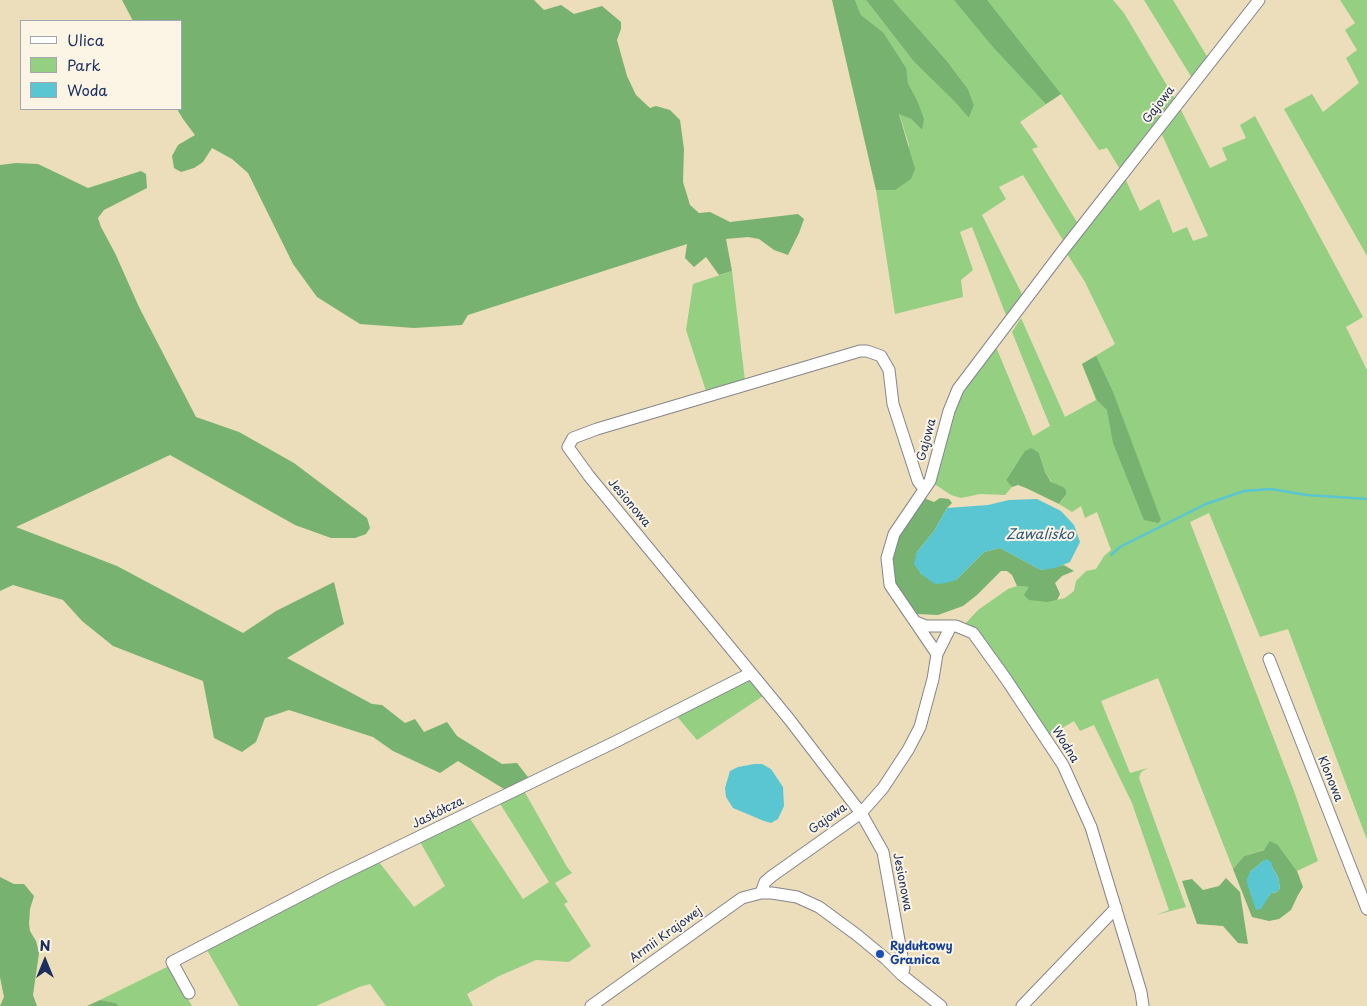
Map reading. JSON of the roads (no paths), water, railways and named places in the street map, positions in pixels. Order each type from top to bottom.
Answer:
[{"type":"street","name":"Gajowa","points":[[762,893],[765,882],[772,876],[861,813],[883,788],[908,750],[920,727],[938,654],[890,585],[887,558],[894,534],[930,481],[949,411],[958,389],[1064,249],[1259,0]]},
{"type":"street","name":"Jesionowa","points":[[902,975],[904,968],[883,852],[861,813],[823,763],[574,457],[568,446],[571,440],[597,429],[860,351],[867,351],[881,356],[888,370],[893,404],[918,481],[924,489]]},
{"type":"street","name":"Wodna","points":[[916,622],[926,626],[965,628],[973,633],[1006,679],[1063,766],[1091,827],[1141,992],[1143,1006]]},
{"type":"street","points":[[938,654],[950,626]]},
{"type":"street","name":"Klonowa","points":[[1268,659],[1367,909]]},
{"type":"street","name":"Jaskółcza","points":[[189,993],[172,962],[334,878],[617,741],[750,674]]},
{"type":"street","points":[[762,893],[784,894],[810,901],[857,935],[902,975],[941,1006]]},
{"type":"street","name":"Armii Krajowej","points":[[591,1006],[742,898],[762,893]]},
{"type":"street","points":[[1022,1006],[1116,908]]},
{"type":"water","name":"Zawalisko","points":[[1037,499],[1061,511],[1074,525],[1080,542],[1070,562],[1055,568],[1041,570],[1000,548],[984,552],[956,580],[935,584],[921,574],[914,564],[917,552],[934,531],[947,508],[988,505],[1009,500]]},
{"type":"water","points":[[762,764],[771,769],[783,787],[784,806],[778,819],[771,823],[733,808],[726,797],[725,788],[730,771],[738,767]]},
{"type":"water","points":[[1267,859],[1272,863],[1280,888],[1277,892],[1271,893],[1261,909],[1256,910],[1247,879],[1250,872]]},
{"type":"waterway","points":[[1111,555],[1120,547],[1206,504],[1244,491],[1271,489],[1307,495],[1367,499]]},
{"type":"place","name":"Rydułtowy Granica","points":[[880,954]]}]
